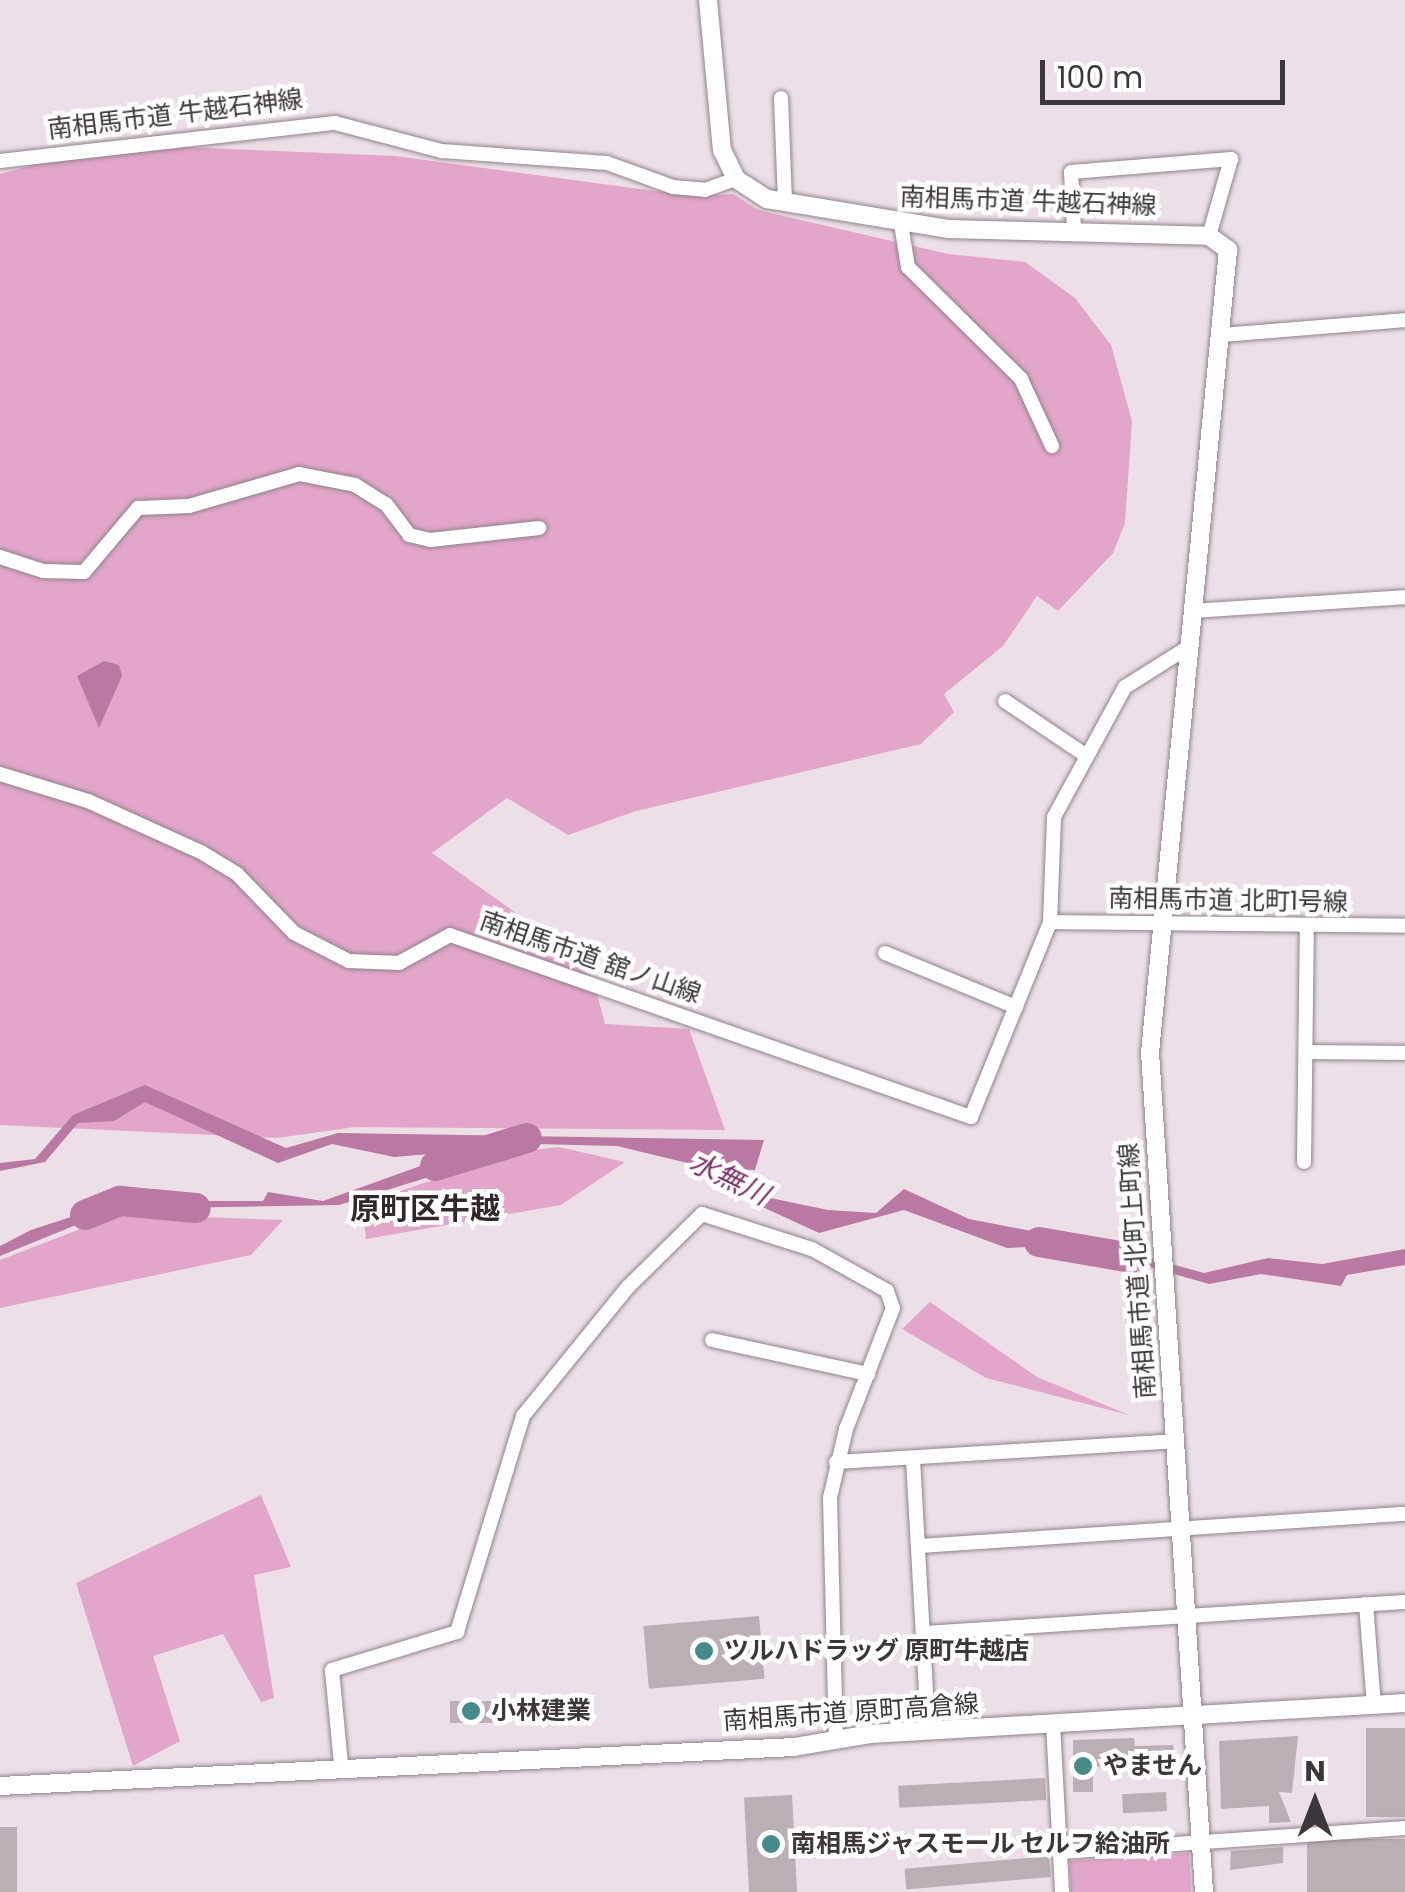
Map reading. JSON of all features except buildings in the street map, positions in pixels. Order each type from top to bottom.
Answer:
[{"type":"street","points":[[708,0],[717,126],[736,179]]},
{"type":"street","points":[[781,98],[785,204]]},
{"type":"street","name":"南相馬市道 牛越石神線","points":[[0,161],[335,123],[442,151],[607,163],[673,187],[705,190],[736,179],[785,204],[901,224],[1209,236]]},
{"type":"street","points":[[1074,230],[1071,172],[1230,159],[1209,236],[1228,250],[1224,335],[1191,611],[1405,598]]},
{"type":"street","points":[[901,224],[908,267],[1021,379],[1052,446]]},
{"type":"street","points":[[1224,335],[1405,320]]},
{"type":"street","points":[[0,557],[43,571],[84,572],[138,508],[189,506],[298,474],[355,484],[386,504],[409,535],[430,540],[539,528]]},
{"type":"street","name":"南相馬市道 北町上町線","points":[[1191,611],[1157,922],[1150,1052],[1204,1892]]},
{"type":"street","points":[[885,953],[1016,1007],[1050,922],[1051,832],[1085,756],[1124,687],[1187,648]]},
{"type":"street","points":[[1004,700],[1085,756]]},
{"type":"street","name":"南相馬市道 舘ノ山線","points":[[0,774],[88,801],[201,852],[237,874],[294,934],[350,961],[399,963],[450,935],[971,1116],[1016,1007]]},
{"type":"street","name":"南相馬市道 北町1号線","points":[[1050,922],[1405,926]]},
{"type":"street","points":[[1304,1162],[1307,925]]},
{"type":"street","points":[[1306,1052],[1405,1053]]},
{"type":"street","points":[[341,1764],[332,1670],[457,1632],[523,1416],[628,1287],[702,1214],[812,1249],[888,1291],[893,1308],[836,1462],[826,1540],[836,1739]]},
{"type":"street","points":[[712,1340],[868,1374]]},
{"type":"street","points":[[836,1462],[913,1459],[1174,1434]]},
{"type":"street","points":[[913,1459],[928,1732]]},
{"type":"street","points":[[919,1546],[1405,1514]]},
{"type":"street","points":[[924,1633],[1405,1602]]},
{"type":"street","points":[[1366,1604],[1374,1706]]},
{"type":"street","name":"南相馬市道 原町高倉線","points":[[0,1786],[1405,1704]]},
{"type":"street","points":[[1053,1724],[1062,1892]]},
{"type":"street","points":[[1061,1852],[1405,1828]]},
{"type":"shaded area","points":[[113,144],[395,156],[692,196],[733,194],[758,210],[948,254],[1025,262],[1075,298],[1111,345],[1132,421],[1125,523],[1113,553],[1058,611],[1037,596],[1003,646],[944,694],[954,712],[921,744],[636,811],[568,835],[507,798],[432,853],[572,953],[595,986],[605,1024],[689,1029],[725,1130],[355,1127],[277,1138],[0,1125],[0,174]]},
{"type":"shaded area","points":[[104,661],[119,665],[122,676],[99,728],[77,676]]},
{"type":"shaded area","points":[[145,1085],[286,1148],[338,1133],[764,1140],[755,1170],[713,1169],[747,1193],[828,1210],[876,1213],[904,1189],[969,1219],[1099,1244],[1204,1273],[1268,1258],[1322,1264],[1405,1249],[1405,1265],[1347,1275],[1341,1286],[1261,1274],[1209,1284],[1093,1251],[1097,1244],[1007,1248],[904,1210],[819,1233],[721,1188],[704,1167],[617,1146],[535,1144],[339,1205],[115,1209],[0,1256],[0,1246],[31,1230],[120,1201],[263,1201],[268,1192],[323,1201],[451,1155],[502,1148],[394,1157],[332,1144],[278,1163],[145,1102],[114,1121],[78,1123],[45,1162],[0,1171],[0,1163],[35,1159],[73,1115]]},
{"type":"shaded area","points":[[559,1147],[625,1162],[561,1205],[366,1239],[362,1204],[515,1152]]},
{"type":"shaded area","points":[[119,1214],[283,1220],[251,1255],[0,1308],[0,1260]]},
{"type":"shaded area","points":[[930,1302],[1037,1377],[1129,1415],[986,1378],[902,1329]]},
{"type":"shaded area","points":[[261,1495],[291,1567],[254,1575],[274,1698],[261,1702],[223,1634],[153,1656],[180,1741],[133,1766],[76,1583]]},
{"type":"shaded area","points":[[1189,1853],[1191,1892],[1071,1892],[1070,1861]]},
{"type":"waterway","name":"水無川","points":[[435,1166],[527,1138]]},
{"type":"waterway","name":"水無川","points":[[85,1215],[120,1201],[196,1208]]},
{"type":"waterway","name":"水無川","points":[[1039,1242],[1132,1258]]},
{"type":"place","name":"ツルハドラッグ 原町牛越店","points":[[704,1651]]},
{"type":"place","name":"小林建業","points":[[471,1711]]},
{"type":"place","name":"やません","points":[[1083,1766]]},
{"type":"place","name":"南相馬ジャスモール セルフ給油所","points":[[771,1844]]},
{"type":"district","name":"原町区牛越","points":[[425,1209]]}]
